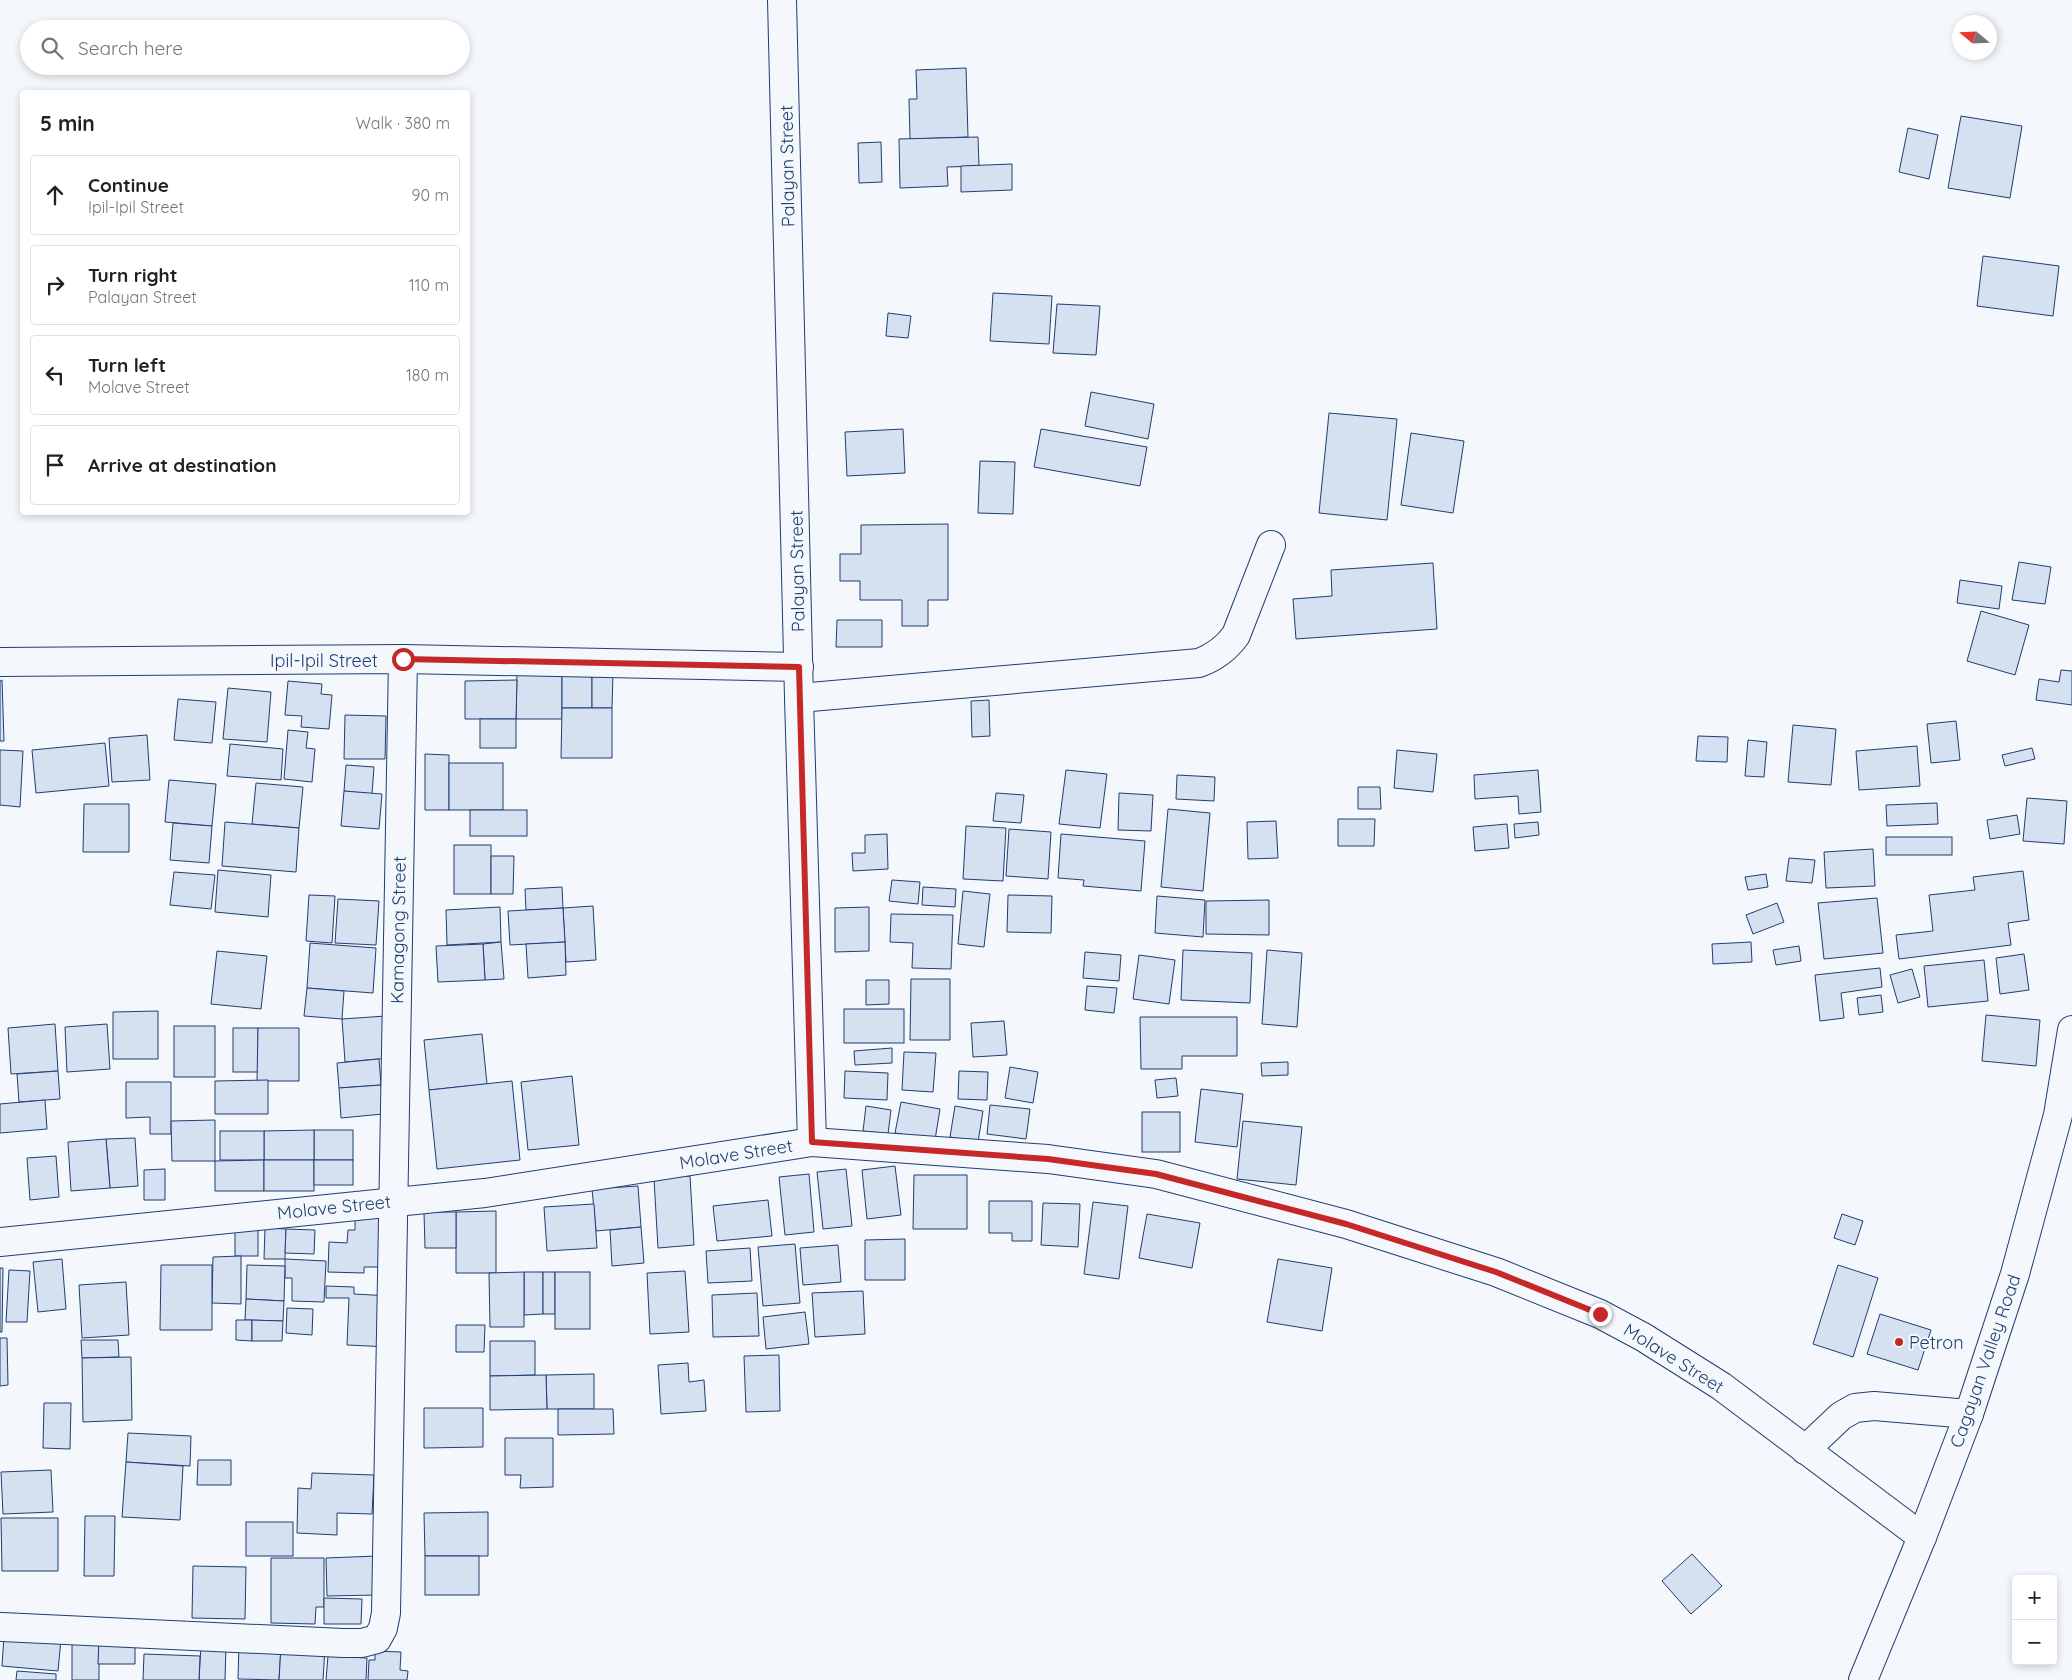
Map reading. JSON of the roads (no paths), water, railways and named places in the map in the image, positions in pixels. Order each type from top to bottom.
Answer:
[{"type":"street","name":"Palayan Street","points":[[782,0],[812,1142]]},
{"type":"street","points":[[799,698],[1199,664],[1213,658],[1228,647],[1236,635],[1271,545]]},
{"type":"street","name":"Ipil-Ipil Street","points":[[0,662],[403,659],[799,667]]},
{"type":"street","name":"Kamagong Street","points":[[2,1628],[362,1643],[376,1639],[383,1628],[386,1613],[403,659]]},
{"type":"street","name":"Cagayan Valley Road","points":[[1863,1680],[1970,1414],[2015,1274],[2058,1115],[2072,1030]]},
{"type":"street","name":"Molave Street","points":[[0,1242],[485,1193],[812,1142],[1048,1159],[1156,1174],[1346,1224],[1496,1272],[1600,1314],[1643,1337],[1721,1386],[1922,1537]]},
{"type":"street","points":[[1805,1450],[1841,1416],[1855,1408],[1874,1406],[1970,1414]]},
{"type":"place","name":"Petron","points":[[1899,1342]]}]
